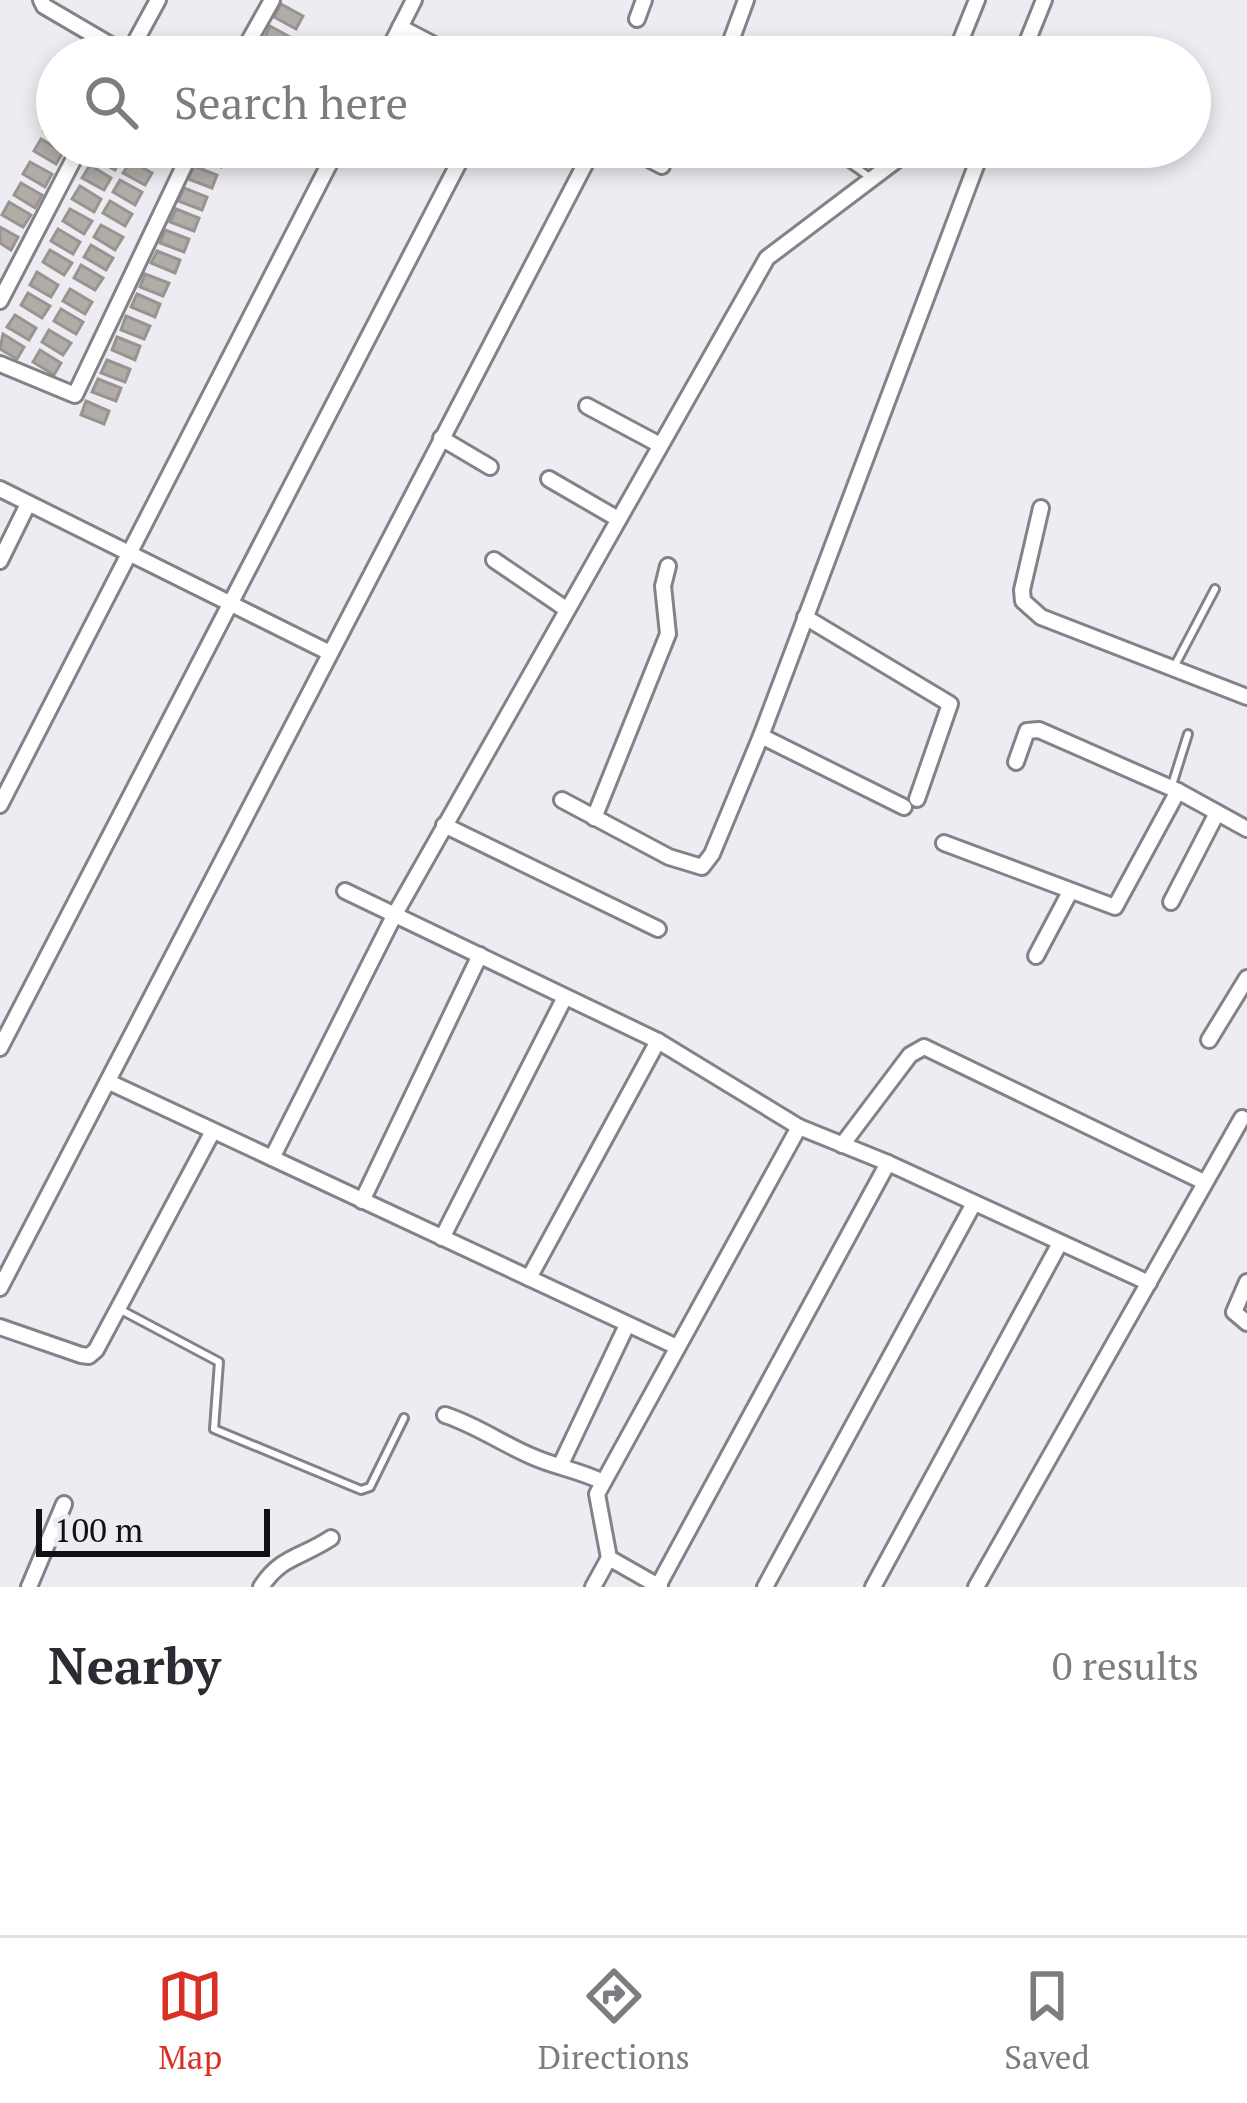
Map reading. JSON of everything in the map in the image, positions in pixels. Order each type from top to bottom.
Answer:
[{"type":"street","points":[[41,0],[94,36]]},
{"type":"street","points":[[139,36],[158,0]]},
{"type":"street","points":[[252,36],[272,0]]},
{"type":"street","points":[[396,36],[414,0]]},
{"type":"street","points":[[637,19],[644,0]]},
{"type":"street","points":[[733,36],[746,0]]},
{"type":"street","points":[[962,36],[977,0]]},
{"type":"street","points":[[1029,36],[1044,0]]},
{"type":"street","points":[[400,27],[417,36]]},
{"type":"street","points":[[0,301],[69,168]]},
{"type":"street","points":[[0,364],[76,395],[184,168]]},
{"type":"street","points":[[0,805],[327,168]]},
{"type":"street","points":[[0,1048],[456,168]]},
{"type":"street","points":[[0,1288],[583,168]]},
{"type":"street","points":[[272,1159],[395,914],[767,258],[885,168]]},
{"type":"street","points":[[562,800],[669,857],[702,867],[712,854],[975,168]]},
{"type":"street","points":[[586,406],[660,445]]},
{"type":"street","points":[[441,438],[490,467]]},
{"type":"street","points":[[549,479],[618,519]]},
{"type":"street","points":[[0,489],[328,652]]},
{"type":"street","points":[[0,561],[28,503]]},
{"type":"street","points":[[1041,508],[1022,590],[1028,608],[1247,697]]},
{"type":"street","points":[[494,560],[566,609]]},
{"type":"street","points":[[594,818],[668,634],[663,598],[668,566]]},
{"type":"street","points":[[761,736],[910,803],[950,704],[805,617]]},
{"type":"street","points":[[1016,762],[1028,730],[1039,730],[1175,790],[1247,830]]},
{"type":"street","points":[[944,843],[1115,907],[1175,790]]},
{"type":"street","points":[[1171,902],[1217,813]]},
{"type":"street","points":[[444,825],[658,928]]},
{"type":"street","points":[[345,891],[658,1042],[799,1126],[1150,1282]]},
{"type":"street","points":[[1036,956],[1070,892]]},
{"type":"street","points":[[362,1201],[480,955]]},
{"type":"street","points":[[1209,1040],[1247,978]]},
{"type":"street","points":[[442,1238],[566,997]]},
{"type":"street","points":[[529,1277],[658,1042]]},
{"type":"street","points":[[842,1145],[910,1055],[924,1047],[1204,1182]]},
{"type":"street","points":[[109,1082],[677,1346]]},
{"type":"street","points":[[976,1587],[1242,1118]]},
{"type":"street","points":[[593,1587],[609,1558],[598,1509],[603,1482],[799,1126]]},
{"type":"street","points":[[0,1327],[89,1356],[213,1131]]},
{"type":"street","points":[[609,1558],[659,1586],[887,1163]]},
{"type":"street","points":[[765,1587],[973,1204]]},
{"type":"street","points":[[873,1587],[1060,1243]]},
{"type":"street","points":[[1247,1282],[1234,1312],[1247,1323]]},
{"type":"street","points":[[560,1464],[627,1325]]},
{"type":"street","points":[[445,1415],[468,1422],[528,1455],[603,1482]]},
{"type":"street","points":[[29,1587],[64,1504]]},
{"type":"street","points":[[261,1587],[282,1561],[306,1554],[331,1538]]},
{"type":"lane","points":[[857,168],[871,178]]},
{"type":"lane","points":[[1173,668],[1215,590]]},
{"type":"lane","points":[[1175,790],[1188,734]]},
{"type":"lane","points":[[118,1309],[219,1362],[214,1429],[361,1490],[370,1487],[404,1418]]},
{"type":"building","points":[[281,4],[303,16],[296,29],[274,17]]},
{"type":"building","points":[[270,26],[288,36],[265,36]]},
{"type":"building","points":[[30,162],[52,174],[45,187],[23,174]]},
{"type":"building","points":[[88,168],[95,168],[111,178],[104,190],[82,178]]},
{"type":"building","points":[[126,168],[143,168],[152,173],[145,185],[123,173]]},
{"type":"building","points":[[193,168],[217,175],[212,188],[188,179]]},
{"type":"building","points":[[120,180],[142,192],[135,205],[113,192]]},
{"type":"building","points":[[21,183],[42,195],[35,208],[14,195]]},
{"type":"building","points":[[80,186],[101,199],[94,212],[72,199]]},
{"type":"building","points":[[184,188],[207,197],[202,210],[178,201]]},
{"type":"building","points":[[110,201],[132,214],[125,226],[103,213]]},
{"type":"building","points":[[9,202],[31,215],[23,227],[2,215]]},
{"type":"building","points":[[70,209],[92,221],[84,234],[63,221]]},
{"type":"building","points":[[176,209],[199,218],[194,231],[170,222]]},
{"type":"building","points":[[101,225],[123,237],[115,250],[94,237]]},
{"type":"building","points":[[0,227],[18,237],[11,250],[0,243]]},
{"type":"building","points":[[58,229],[80,242],[73,254],[51,241]]},
{"type":"building","points":[[165,230],[189,239],[184,252],[160,243]]},
{"type":"building","points":[[91,245],[113,258],[106,270],[84,257]]},
{"type":"building","points":[[50,250],[72,263],[64,275],[43,262]]},
{"type":"building","points":[[157,251],[180,260],[175,273],[151,263]]},
{"type":"building","points":[[81,265],[103,278],[95,290],[74,278]]},
{"type":"building","points":[[37,272],[58,285],[51,297],[30,285]]},
{"type":"building","points":[[145,274],[169,283],[163,296],[140,287]]},
{"type":"building","points":[[70,289],[92,302],[85,314],[63,301]]},
{"type":"building","points":[[28,293],[50,306],[42,318],[21,305]]},
{"type":"building","points":[[137,294],[160,304],[155,317],[131,307]]},
{"type":"building","points":[[61,309],[83,322],[76,334],[54,321]]},
{"type":"building","points":[[15,315],[36,328],[29,340],[7,327]]},
{"type":"building","points":[[126,316],[150,326],[144,339],[121,330]]},
{"type":"building","points":[[49,330],[71,343],[63,355],[42,342]]},
{"type":"building","points":[[3,334],[24,347],[17,359],[0,349]]},
{"type":"building","points":[[117,337],[140,346],[135,360],[112,350]]},
{"type":"building","points":[[40,350],[61,363],[54,375],[33,362]]},
{"type":"building","points":[[107,360],[130,369],[125,382],[101,373]]},
{"type":"building","points":[[98,379],[121,388],[116,401],[92,392]]},
{"type":"building","points":[[86,401],[109,411],[104,424],[81,415]]}]
